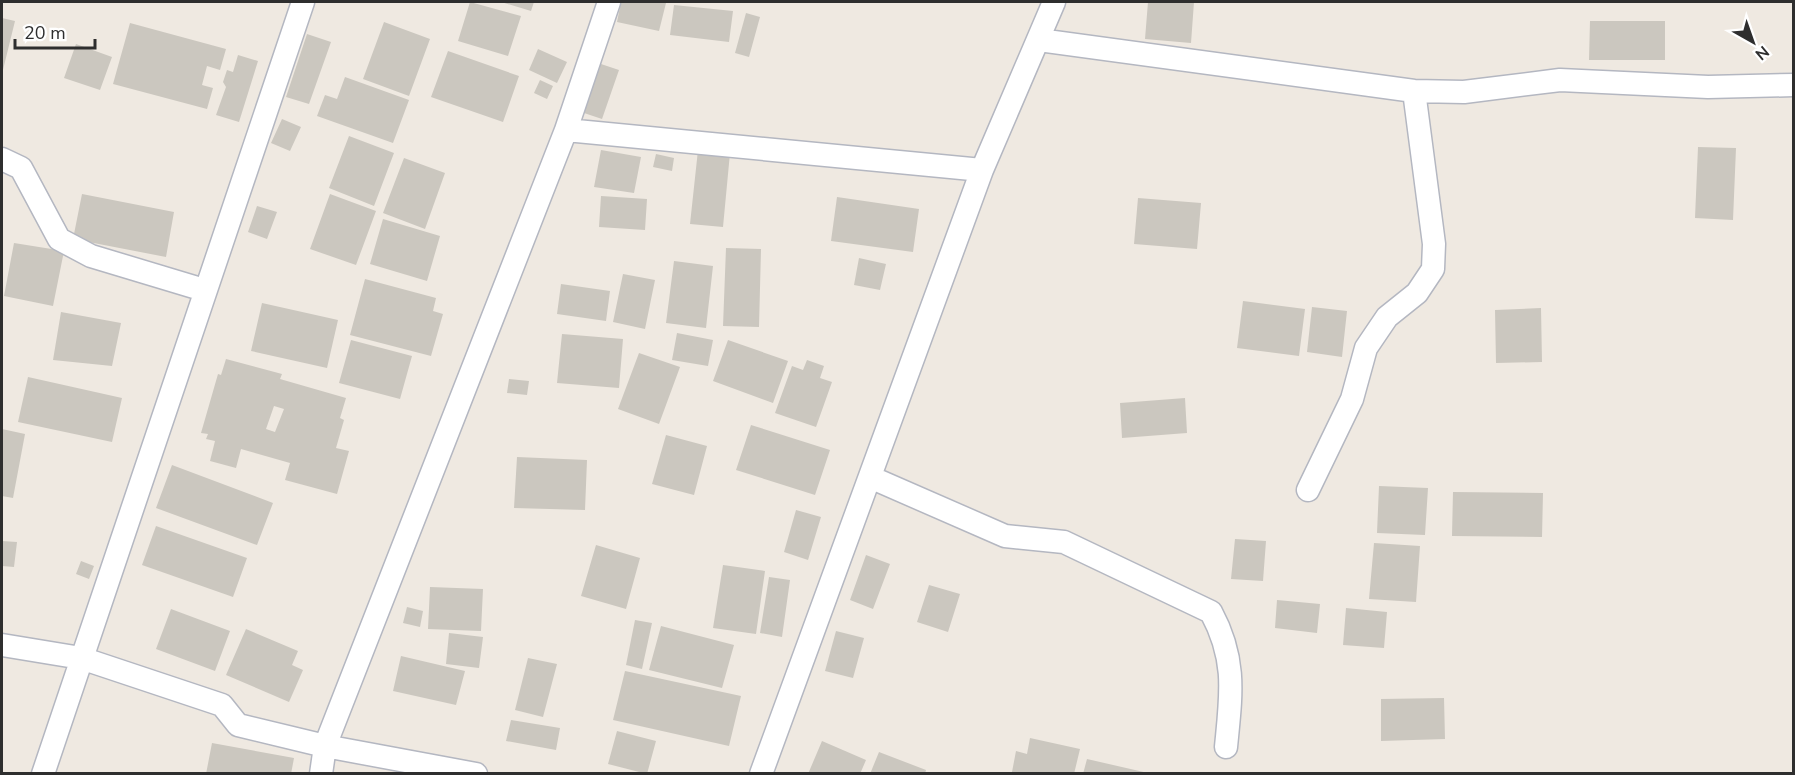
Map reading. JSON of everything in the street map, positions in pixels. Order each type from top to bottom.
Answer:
[{"type":"street","points":[[43,774],[204,290],[303,2]]},
{"type":"street","points":[[321,774],[325,746],[566,130],[609,2]]},
{"type":"street","points":[[761,774],[982,170],[1054,2]]},
{"type":"street","points":[[1039,40],[1414,91],[1464,92],[1560,80],[1708,87],[1794,85]]},
{"type":"street","points":[[1308,490],[1352,399],[1366,348],[1387,316],[1417,293],[1433,269],[1434,244],[1414,91]]},
{"type":"street","points":[[566,130],[982,170]]},
{"type":"street","points":[[2,159],[21,168],[59,239],[91,256],[204,290]]},
{"type":"street","points":[[870,477],[1005,536],[1064,542],[1210,612],[1223,634],[1233,684],[1226,747]]},
{"type":"street","points":[[2,645],[81,658],[222,705],[237,725],[325,746],[476,774]]},
{"type":"building","points":[[470,2],[521,16],[508,56],[458,41]]},
{"type":"building","points":[[501,2],[534,2],[531,11]]},
{"type":"building","points":[[621,2],[666,3],[659,31],[617,22]]},
{"type":"building","points":[[1148,2],[1194,2],[1191,43],[1145,39]]},
{"type":"building","points":[[674,5],[733,11],[729,42],[670,35]]},
{"type":"building","points":[[746,13],[760,17],[749,57],[735,53]]},
{"type":"building","points":[[2,18],[15,21],[2,74]]},
{"type":"building","points":[[1590,21],[1665,21],[1665,60],[1589,60]]},
{"type":"building","points":[[384,22],[430,39],[409,96],[363,79]]},
{"type":"building","points":[[130,23],[226,49],[220,70],[207,66],[202,85],[213,88],[207,109],[113,84]]},
{"type":"building","points":[[307,34],[331,42],[309,104],[286,97]]},
{"type":"building","points":[[76,44],[112,57],[100,90],[64,78]]},
{"type":"building","points":[[538,49],[567,62],[557,83],[529,70]]},
{"type":"building","points":[[448,51],[519,76],[503,122],[431,97]]},
{"type":"building","points":[[238,55],[258,61],[239,122],[216,115],[226,87],[223,82],[227,70],[233,72]]},
{"type":"building","points":[[598,63],[619,70],[602,119],[581,112]]},
{"type":"building","points":[[345,77],[409,100],[393,143],[317,116],[325,95],[337,99]]},
{"type":"building","points":[[540,80],[553,86],[547,99],[534,93]]},
{"type":"building","points":[[282,119],[301,127],[290,151],[271,143]]},
{"type":"building","points":[[349,136],[394,153],[374,206],[329,188]]},
{"type":"building","points":[[1698,147],[1736,148],[1733,220],[1695,218]]},
{"type":"building","points":[[601,150],[641,157],[634,193],[594,187]]},
{"type":"building","points":[[698,150],[730,153],[723,227],[690,224]]},
{"type":"building","points":[[656,154],[674,158],[672,171],[653,167]]},
{"type":"building","points":[[404,158],[445,173],[425,229],[383,213]]},
{"type":"building","points":[[82,194],[174,212],[166,257],[73,239]]},
{"type":"building","points":[[330,194],[376,211],[356,265],[310,249]]},
{"type":"building","points":[[601,196],[647,199],[645,230],[599,227]]},
{"type":"building","points":[[837,197],[919,209],[913,252],[831,241]]},
{"type":"building","points":[[1138,198],[1201,203],[1197,249],[1134,244]]},
{"type":"building","points":[[257,206],[277,212],[267,239],[248,232]]},
{"type":"building","points":[[383,219],[440,236],[427,281],[370,264]]},
{"type":"building","points":[[14,243],[64,251],[53,306],[4,296]]},
{"type":"building","points":[[726,248],[761,249],[759,327],[723,326]]},
{"type":"building","points":[[859,258],[886,264],[880,290],[854,285]]},
{"type":"building","points":[[674,261],[713,266],[706,328],[666,323]]},
{"type":"building","points":[[623,274],[655,280],[645,329],[613,322]]},
{"type":"building","points":[[365,279],[436,298],[433,311],[443,314],[431,356],[350,335]]},
{"type":"building","points":[[561,284],[610,291],[606,321],[557,314]]},
{"type":"building","points":[[1243,301],[1305,309],[1299,356],[1237,348]]},
{"type":"building","points":[[262,303],[338,320],[327,368],[251,351]]},
{"type":"building","points":[[1312,307],[1347,311],[1342,357],[1307,352]]},
{"type":"building","points":[[1541,308],[1542,362],[1496,363],[1495,310]]},
{"type":"building","points":[[61,312],[121,323],[112,366],[53,360]]},
{"type":"building","points":[[677,333],[713,340],[708,366],[672,360]]},
{"type":"building","points":[[562,334],[623,339],[619,388],[557,383]]},
{"type":"building","points":[[351,340],[412,356],[400,399],[339,383]]},
{"type":"building","points":[[728,340],[788,361],[773,403],[713,381]]},
{"type":"building","points":[[639,353],[680,367],[659,424],[618,409]]},
{"type":"building","points":[[226,359],[282,374],[280,379],[346,398],[340,418],[344,420],[336,448],[349,451],[337,494],[285,480],[290,463],[241,449],[236,468],[210,461],[215,441],[206,439],[208,434],[201,433],[218,374],[221,375]],"holes":[[[274,406],[284,409],[275,432],[266,429]]]},
{"type":"building","points":[[807,360],[824,366],[820,378],[832,382],[816,427],[775,413],[792,366],[803,370]]},
{"type":"building","points":[[28,377],[122,398],[112,442],[18,422]]},
{"type":"building","points":[[509,379],[529,381],[527,395],[507,393]]},
{"type":"building","points":[[1185,398],[1187,433],[1122,438],[1120,403]]},
{"type":"building","points":[[751,425],[830,450],[815,495],[736,470]]},
{"type":"building","points":[[2,429],[25,434],[13,498],[2,496]]},
{"type":"building","points":[[666,435],[707,446],[694,495],[652,484]]},
{"type":"building","points":[[517,457],[587,460],[585,510],[514,508]]},
{"type":"building","points":[[172,465],[273,503],[257,545],[156,508]]},
{"type":"building","points":[[1379,486],[1428,488],[1425,535],[1377,533]]},
{"type":"building","points":[[1453,492],[1543,493],[1542,537],[1452,536]]},
{"type":"building","points":[[796,510],[821,517],[808,560],[784,552]]},
{"type":"building","points":[[156,526],[247,558],[233,597],[142,565]]},
{"type":"building","points":[[1235,539],[1266,541],[1263,581],[1231,579]]},
{"type":"building","points":[[2,541],[17,542],[14,567],[2,566]]},
{"type":"building","points":[[1374,543],[1420,546],[1416,602],[1369,599]]},
{"type":"building","points":[[596,545],[640,558],[626,609],[581,596]]},
{"type":"building","points":[[866,555],[890,564],[873,609],[850,600]]},
{"type":"building","points":[[81,561],[94,566],[89,579],[76,574]]},
{"type":"building","points":[[723,565],[765,571],[756,634],[713,628]]},
{"type":"building","points":[[769,577],[790,580],[782,637],[760,633]]},
{"type":"building","points":[[929,585],[960,594],[948,632],[917,622]]},
{"type":"building","points":[[430,587],[483,589],[481,631],[428,629]]},
{"type":"building","points":[[1277,600],[1320,604],[1317,633],[1275,628]]},
{"type":"building","points":[[407,607],[423,611],[420,627],[403,623]]},
{"type":"building","points":[[1346,608],[1387,612],[1384,648],[1343,645]]},
{"type":"building","points":[[171,609],[230,631],[215,671],[156,649]]},
{"type":"building","points":[[635,620],[652,623],[642,669],[626,665]]},
{"type":"building","points":[[661,626],[734,645],[722,688],[649,670]]},
{"type":"building","points":[[246,629],[298,651],[292,665],[303,670],[289,702],[226,675]]},
{"type":"building","points":[[836,631],[864,638],[853,678],[825,671]]},
{"type":"building","points":[[449,633],[483,637],[479,668],[446,664]]},
{"type":"building","points":[[401,656],[465,671],[456,705],[393,691]]},
{"type":"building","points":[[528,658],[557,664],[543,717],[515,710]]},
{"type":"building","points":[[625,671],[741,696],[729,746],[613,720]]},
{"type":"building","points":[[1444,698],[1445,739],[1381,741],[1381,699]]},
{"type":"building","points":[[511,720],[560,728],[556,750],[506,741]]},
{"type":"building","points":[[617,731],[656,741],[647,774],[608,764]]},
{"type":"building","points":[[1030,738],[1080,749],[1074,774],[1012,772],[1016,751],[1027,754]]},
{"type":"building","points":[[822,741],[866,760],[860,774],[808,774]]},
{"type":"building","points":[[212,743],[294,758],[291,774],[206,774]]},
{"type":"building","points":[[879,752],[926,770],[925,774],[870,774]]},
{"type":"building","points":[[1087,759],[1148,773],[1148,774],[1083,774]]}]
